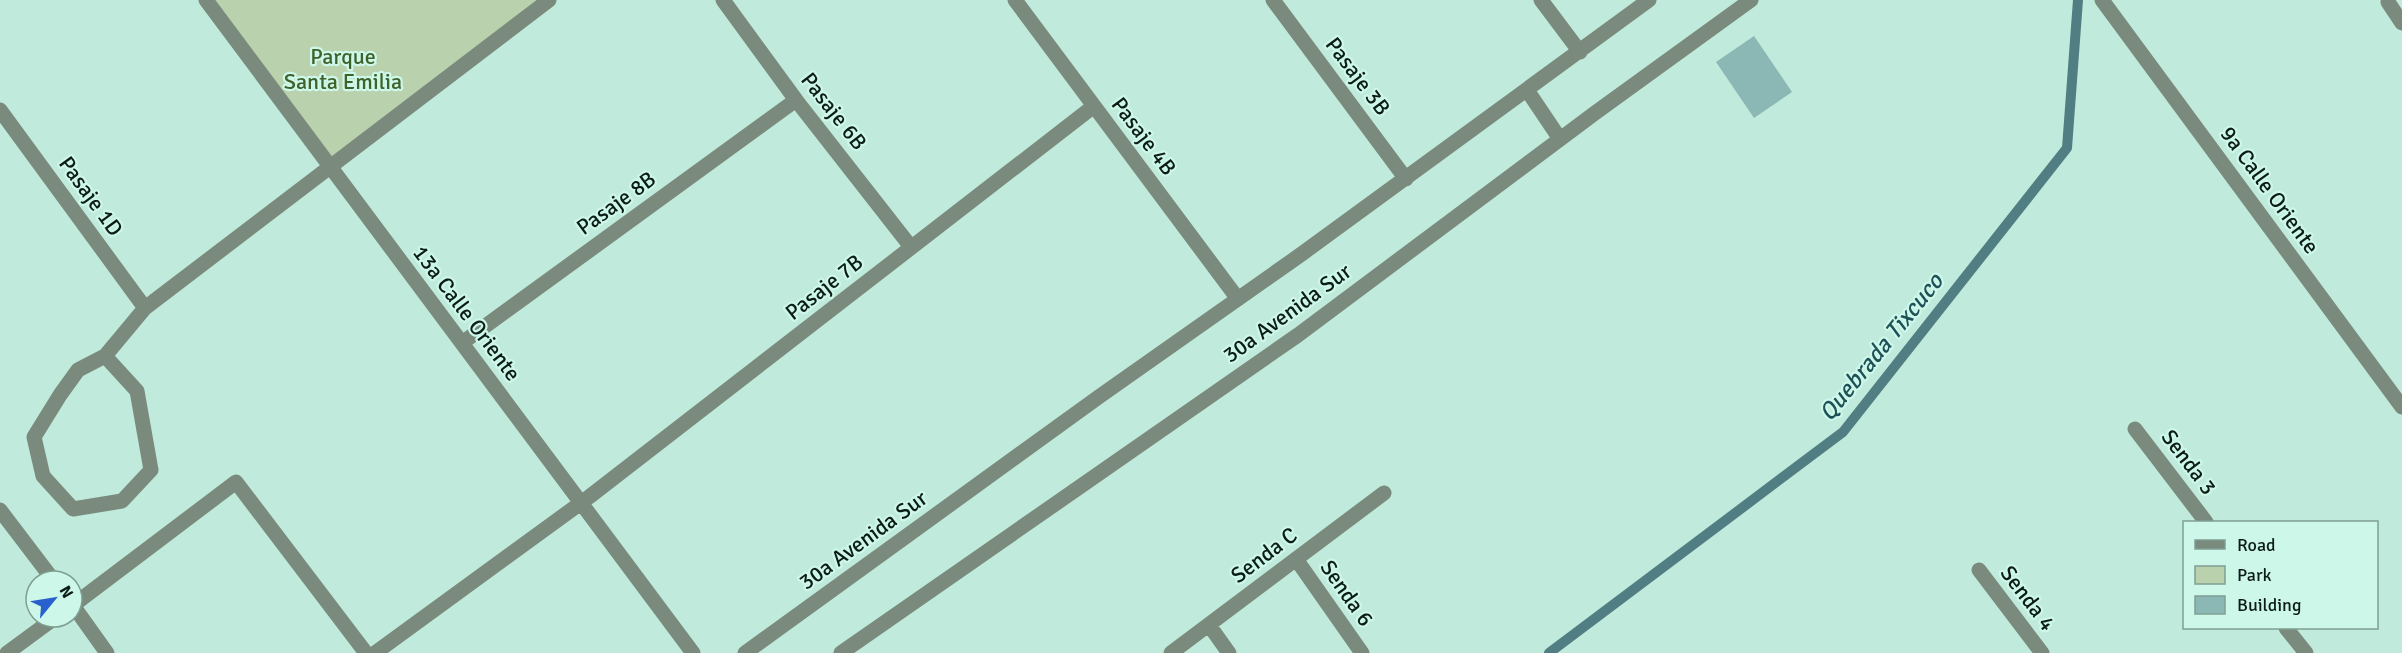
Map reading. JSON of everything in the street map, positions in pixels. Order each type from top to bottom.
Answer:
[{"type":"street","name":"13a Calle Oriente","points":[[206,0],[693,653]]},
{"type":"street","points":[[105,356],[137,391],[151,470],[122,501],[73,509],[43,476],[34,437],[78,370],[105,356],[145,308],[549,0]]},
{"type":"street","name":"Pasaje 6B","points":[[723,0],[796,100],[911,247]]},
{"type":"street","name":"Pasaje 4B","points":[[1015,0],[1238,299]]},
{"type":"street","name":"Pasaje 3B","points":[[1273,0],[1406,179]]},
{"type":"street","points":[[1541,0],[1580,52]]},
{"type":"street","name":"30a Avenida Sur","points":[[745,653],[1100,396],[1406,179],[1649,0]]},
{"type":"street","name":"30a Avenida Sur","points":[[841,653],[1298,335],[1560,139],[1752,0]]},
{"type":"street","name":"9a Calle Oriente","points":[[2102,0],[2402,407]]},
{"type":"street","points":[[2388,2],[2402,23]]},
{"type":"street","points":[[1527,90],[1560,139]]},
{"type":"street","name":"Pasaje 8B","points":[[462,343],[796,100]]},
{"type":"street","name":"Pasaje 7B","points":[[375,653],[581,502],[1094,106]]},
{"type":"street","name":"Pasaje 1D","points":[[0,110],[145,308]]},
{"type":"street","name":"Senda 3","points":[[2135,429],[2205,521]]},
{"type":"street","points":[[84,596],[236,482],[366,653]]},
{"type":"street","name":"Senda C","points":[[1171,653],[1384,493]]},
{"type":"street","points":[[0,510],[45,569]]},
{"type":"street","name":"Senda 6","points":[[1296,559],[1362,653]]},
{"type":"street","name":"Senda 4","points":[[1979,570],[2042,653]]},
{"type":"street","points":[[84,621],[107,653]]},
{"type":"street","points":[[1209,625],[1229,653]]},
{"type":"street","points":[[8,653],[40,629]]},
{"type":"street","points":[[2288,629],[2306,653]]},
{"type":"green space","name":"Parque Santa Emilia","points":[[206,0],[547,0],[329,167]]},
{"type":"building","points":[[1754,36],[1792,92],[1754,118],[1716,62]]},
{"type":"waterway","name":"Quebrada Tixcuco","points":[[1549,653],[1843,432],[2067,148],[2078,0]]}]
